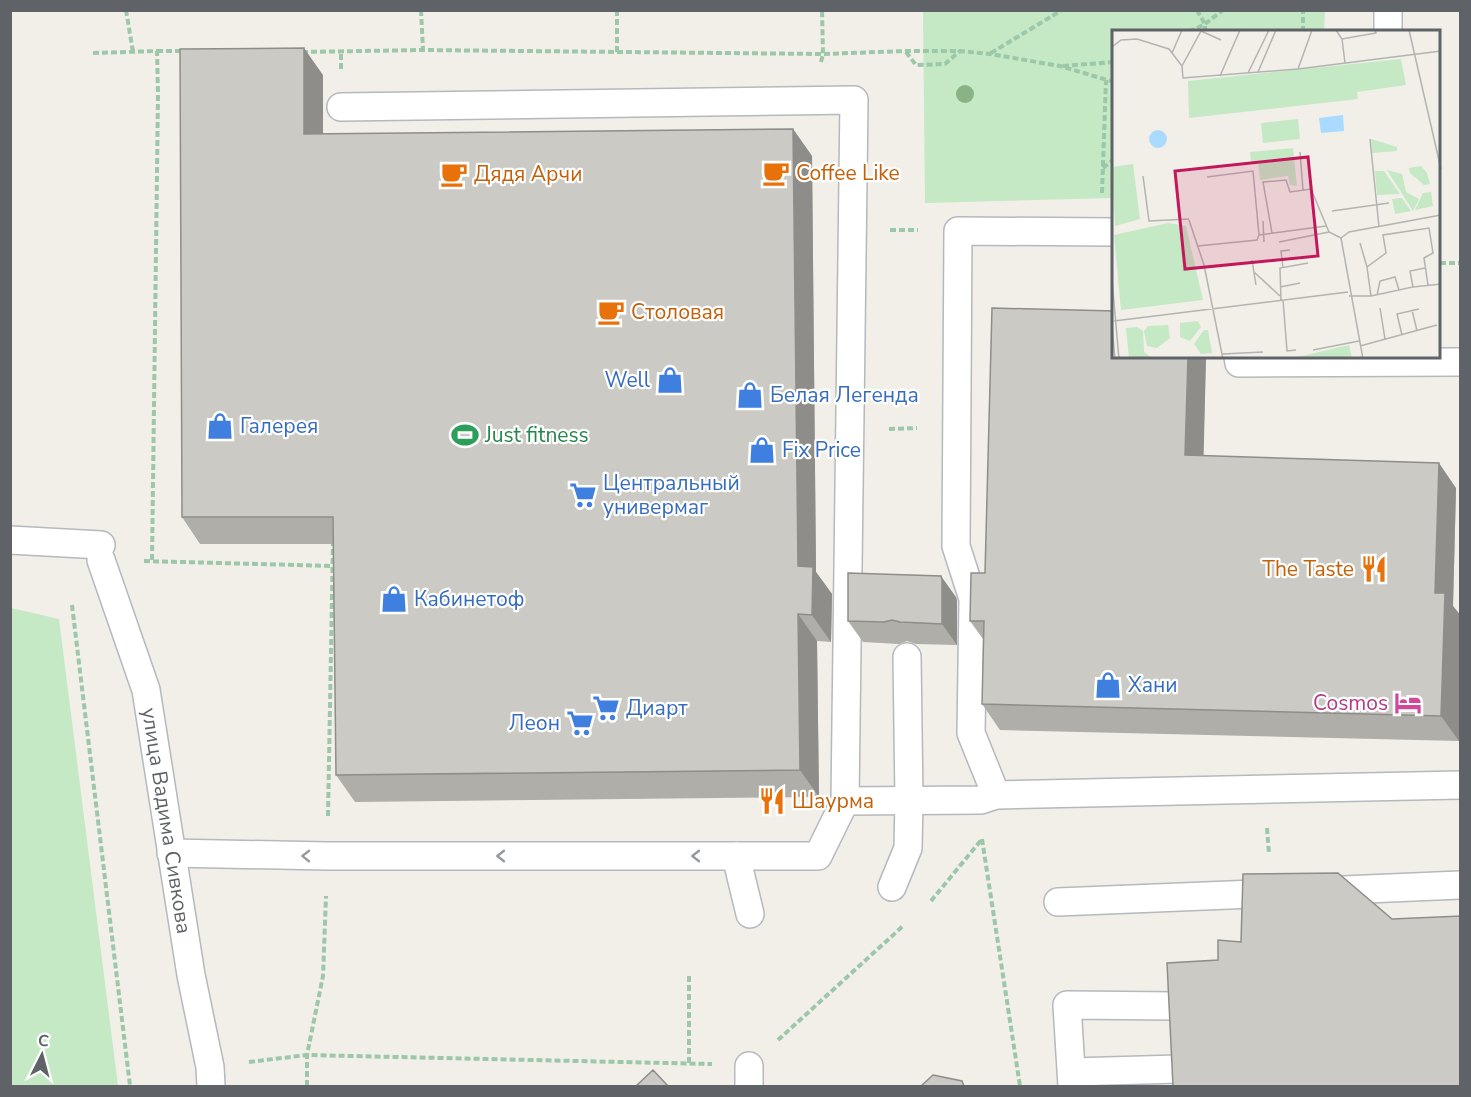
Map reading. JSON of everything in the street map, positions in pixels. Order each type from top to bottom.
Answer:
[{"type":"lane","points":[[1388,10],[1388,30]]},
{"type":"lane","points":[[171,853],[327,856],[818,856],[844,801],[854,100],[341,107]]},
{"type":"lane","points":[[996,795],[971,733],[973,599],[956,546],[958,231],[1107,232]]},
{"type":"lane","points":[[1238,358],[1239,363],[1383,359],[1461,362]]},
{"type":"lane","points":[[10,540],[101,552]]},
{"type":"lane","name":"улица Вадима Сивкова","points":[[101,552],[146,690],[191,975],[210,1077]]},
{"type":"lane","points":[[892,887],[908,848],[907,657]]},
{"type":"lane","points":[[844,801],[981,800],[996,795],[1461,785]]},
{"type":"lane","points":[[736,856],[750,914]]},
{"type":"lane","points":[[1058,902],[1461,885]]},
{"type":"lane","points":[[1176,1006],[1068,1005],[1072,1079],[1178,1069]]},
{"type":"path","points":[[126,10],[134,52]]},
{"type":"path","points":[[421,10],[423,50]]},
{"type":"path","points":[[617,10],[617,52]]},
{"type":"path","points":[[812,101],[823,54],[822,10]]},
{"type":"path","points":[[990,54],[1062,10]]},
{"type":"path","points":[[1197,10],[1205,24],[1205,30]]},
{"type":"path","points":[[1193,30],[1205,24],[1222,10]]},
{"type":"path","points":[[1303,10],[1303,30]]},
{"type":"path","points":[[295,52],[423,50],[823,54],[960,51],[1060,66],[1112,82]]},
{"type":"path","points":[[152,562],[157,51]]},
{"type":"path","points":[[93,53],[192,51]]},
{"type":"path","points":[[906,51],[916,65],[945,64],[960,51]]},
{"type":"path","points":[[341,52],[341,107]]},
{"type":"path","points":[[1060,66],[1112,62]]},
{"type":"path","points":[[1106,80],[1102,169],[1107,232]]},
{"type":"path","points":[[1102,169],[1112,161]]},
{"type":"path","points":[[852,229],[958,231]]},
{"type":"path","points":[[1441,263],[1461,263]]},
{"type":"path","points":[[307,1086],[307,1055],[323,976],[333,531]]},
{"type":"path","points":[[101,552],[152,562],[332,566]]},
{"type":"path","points":[[71,594],[130,1086]]},
{"type":"path","points":[[1263,789],[1273,893]]},
{"type":"path","points":[[927,904],[982,838],[1020,1086]]},
{"type":"path","points":[[210,1077],[307,1055],[689,1063],[749,1076],[910,920]]},
{"type":"path","points":[[689,976],[689,1063]]},
{"type":"green space","points":[[923,11],[1325,11],[1324,30],[1112,30],[1112,198],[925,203]]},
{"type":"green space","points":[[11,608],[59,619],[118,1086],[11,1086]]},
{"type":"building","name":"Центральный универмаг","points":[[304,48],[304,134],[793,129],[798,566],[813,567],[812,615],[798,614],[800,770],[336,775],[333,517],[182,517],[180,49]]},
{"type":"building","points":[[992,308],[1112,311],[1112,358],[1188,358],[1185,455],[1439,463],[1435,593],[1445,593],[1441,716],[982,704],[984,621],[970,621],[971,573],[985,573]]},
{"type":"building","points":[[848,573],[941,576],[942,624],[892,620],[884,622],[848,621]]},
{"type":"building","points":[[1338,873],[1392,919],[1461,916],[1461,1086],[1173,1086],[1167,963],[1218,960],[1218,940],[1241,942],[1243,874]]},
{"type":"building","points":[[653,1070],[668,1086],[636,1086]]},
{"type":"building","points":[[933,1075],[962,1081],[964,1086],[921,1086]]},
{"type":"place","name":"Coffee Like","points":[[776,173]]},
{"type":"place","name":"Дядя Арчи","points":[[454,174]]},
{"type":"place","name":"Столовая","points":[[611,312]]},
{"type":"place","name":"Well","points":[[670,380]]},
{"type":"place","name":"Белая Легенда","points":[[750,395]]},
{"type":"place","name":"Галерея","points":[[220,426]]},
{"type":"place","name":"Just fitness","points":[[465,435]]},
{"type":"place","name":"Fix Price","points":[[762,450]]},
{"type":"place","name":"Центральный универмаг","points":[[583,495]]},
{"type":"place","name":"The Taste","points":[[1374,569]]},
{"type":"place","name":"Кабинетоф","points":[[394,599]]},
{"type":"place","name":"Хани","points":[[1108,685]]},
{"type":"place","name":"Cosmos","points":[[1408,703]]},
{"type":"place","name":"Диарт","points":[[606,708]]},
{"type":"place","name":"Леон","points":[[580,723]]},
{"type":"place","name":"Шаурма","points":[[772,801]]}]
